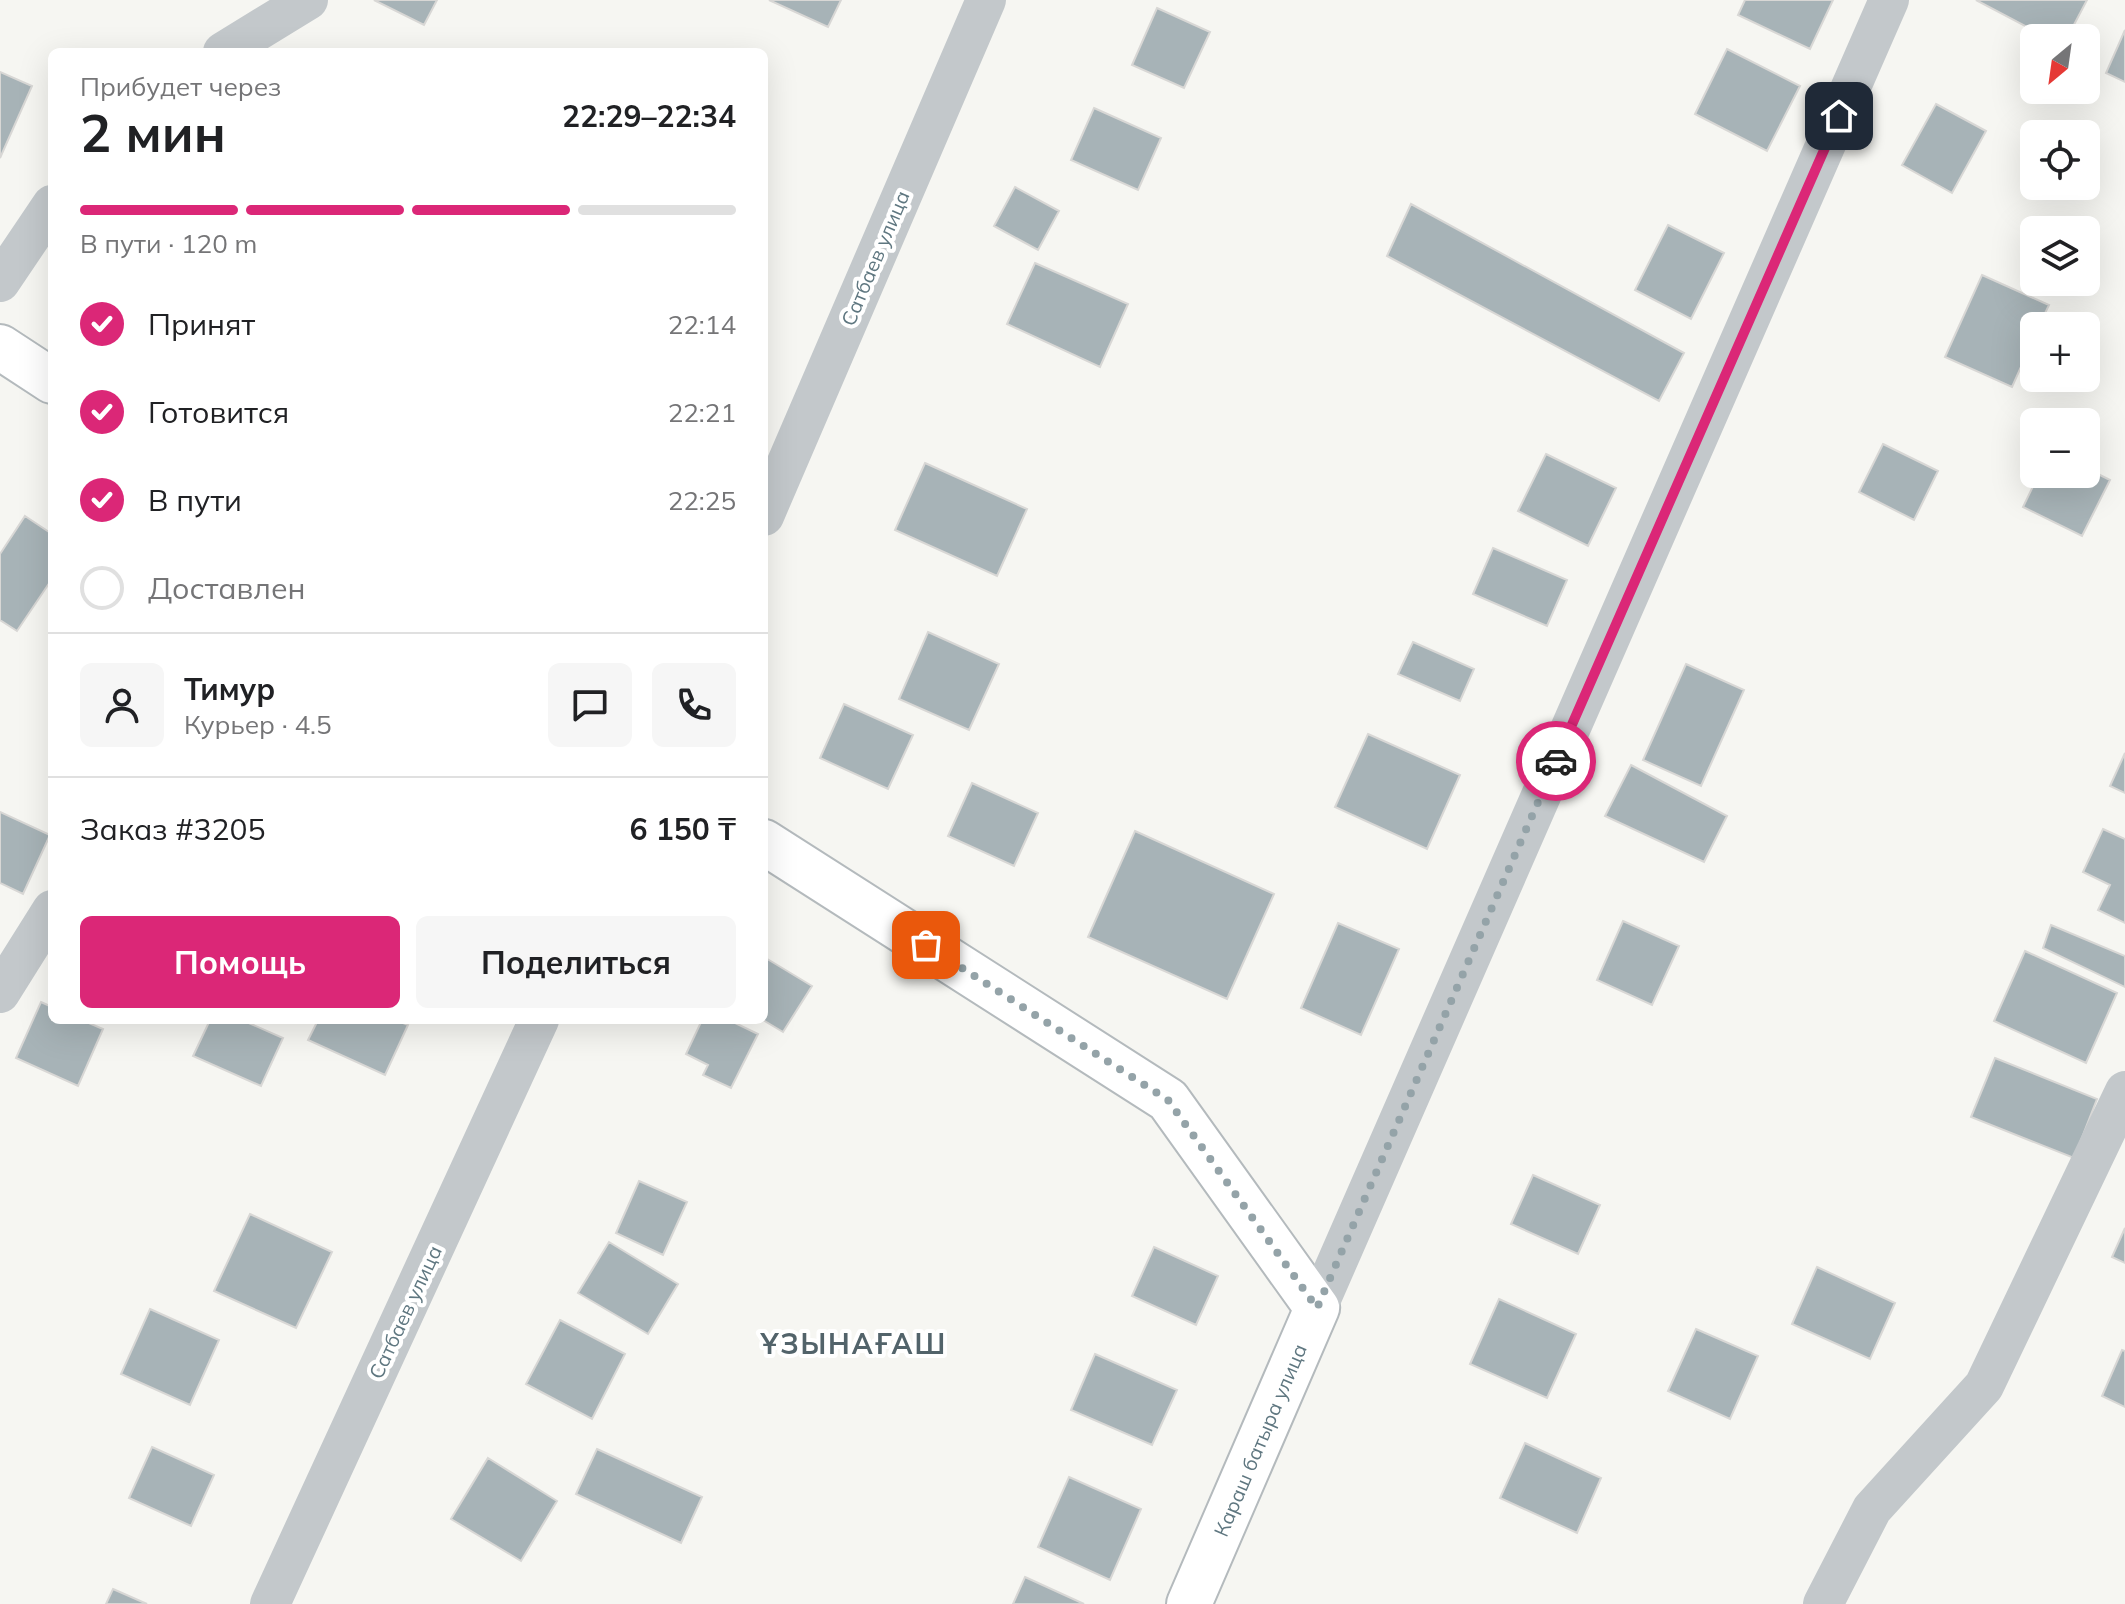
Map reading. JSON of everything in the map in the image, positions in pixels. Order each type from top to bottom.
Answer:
[{"type":"main road","points":[[0,347],[48,378]]},
{"type":"main road","points":[[768,845],[1168,1100],[1317,1308]]},
{"type":"main road","name":"Караш батыра улица","points":[[1189,1604],[1317,1308]]},
{"type":"street","points":[[230,48],[308,0]]},
{"type":"street","name":"Сатбаев улица","points":[[768,507],[986,0]]},
{"type":"street","name":"Караш батыра улица","points":[[1317,1308],[1889,0]]},
{"type":"street","points":[[0,282],[48,211]]},
{"type":"street","points":[[0,993],[48,916]]},
{"type":"street","name":"Сатбаев улица","points":[[270,1604],[537,1024]]},
{"type":"street","points":[[1823,1604],[1872,1509],[1984,1386],[2125,1091]]},
{"type":"building","points":[[374,0],[437,0],[424,25]]},
{"type":"building","points":[[769,0],[841,0],[828,27]]},
{"type":"building","points":[[1745,0],[1833,0],[1810,49],[1738,15]]},
{"type":"building","points":[[1976,0],[2087,0],[2074,24],[2021,24]]},
{"type":"building","points":[[1157,8],[1210,32],[1184,88],[1132,65]]},
{"type":"building","points":[[2125,30],[2125,82],[2106,73]]},
{"type":"building","points":[[1727,49],[1800,86],[1767,151],[1695,114]]},
{"type":"building","points":[[0,72],[32,86],[0,158]]},
{"type":"building","points":[[1936,104],[1986,131],[1952,193],[1902,165]]},
{"type":"building","points":[[1094,108],[1161,138],[1138,190],[1071,160]]},
{"type":"building","points":[[1015,187],[1059,211],[1038,250],[994,226]]},
{"type":"building","points":[[1411,204],[1684,353],[1659,401],[1387,256]]},
{"type":"building","points":[[1668,225],[1724,253],[1691,319],[1635,290]]},
{"type":"building","points":[[1035,263],[1128,304],[1100,367],[1007,324]]},
{"type":"building","points":[[1982,275],[2020,292],[2020,296],[2029,296],[2049,305],[2046,312],[2020,312],[2020,369],[2012,387],[1945,357]]},
{"type":"building","points":[[1883,444],[1938,471],[1914,520],[1859,492]]},
{"type":"building","points":[[1546,454],[1616,488],[1588,546],[1518,511]]},
{"type":"building","points":[[925,463],[1027,509],[997,576],[895,530]]},
{"type":"building","points":[[2100,475],[2110,480],[2082,536],[2023,507],[2032,488],[2100,488]]},
{"type":"building","points":[[25,516],[48,531],[48,585],[17,631],[0,620],[0,554]]},
{"type":"building","points":[[1493,548],[1567,580],[1547,626],[1473,594]]},
{"type":"building","points":[[928,632],[999,664],[969,730],[899,699]]},
{"type":"building","points":[[1413,642],[1474,669],[1460,701],[1398,674]]},
{"type":"building","points":[[1686,664],[1744,690],[1701,786],[1643,760]]},
{"type":"building","points":[[844,704],[913,735],[888,789],[820,758]]},
{"type":"building","points":[[1368,734],[1460,775],[1427,849],[1335,807]]},
{"type":"building","points":[[2125,753],[2125,793],[2110,786]]},
{"type":"building","points":[[1631,765],[1727,816],[1704,862],[1605,816]]},
{"type":"building","points":[[972,783],[1038,813],[1014,866],[948,836]]},
{"type":"building","points":[[0,812],[48,834],[48,839],[23,894],[0,883]]},
{"type":"building","points":[[2103,829],[2125,839],[2125,923],[2098,910],[2110,885],[2083,872]]},
{"type":"building","points":[[1135,831],[1274,894],[1227,999],[1088,937]]},
{"type":"building","points":[[1623,921],[1679,946],[1652,1005],[1597,980]]},
{"type":"building","points":[[1338,923],[1399,949],[1361,1035],[1301,1008]]},
{"type":"building","points":[[2051,925],[2125,956],[2125,987],[2043,948]]},
{"type":"building","points":[[2025,951],[2117,993],[2086,1063],[1994,1021]]},
{"type":"building","points":[[768,959],[812,986],[783,1032],[768,1023]]},
{"type":"building","points":[[41,1002],[48,1005],[48,1024],[91,1024],[103,1029],[78,1086],[16,1058]]},
{"type":"building","points":[[208,1024],[251,1024],[283,1038],[261,1086],[193,1056]]},
{"type":"building","points":[[316,1024],[408,1025],[385,1075],[308,1040]]},
{"type":"building","points":[[700,1024],[737,1024],[758,1034],[731,1088],[703,1075],[708,1065],[686,1054]]},
{"type":"building","points":[[1995,1058],[2097,1099],[2074,1158],[1971,1117]]},
{"type":"building","points":[[1533,1175],[1600,1205],[1578,1254],[1511,1224]]},
{"type":"building","points":[[639,1181],[687,1202],[663,1255],[616,1233]]},
{"type":"building","points":[[250,1214],[332,1252],[296,1328],[214,1291]]},
{"type":"building","points":[[2125,1228],[2125,1263],[2112,1257]]},
{"type":"building","points":[[609,1242],[678,1284],[648,1334],[578,1293]]},
{"type":"building","points":[[1154,1247],[1218,1276],[1196,1325],[1132,1296]]},
{"type":"building","points":[[1817,1267],[1895,1303],[1870,1359],[1792,1324]]},
{"type":"building","points":[[1499,1299],[1576,1334],[1547,1398],[1470,1364]]},
{"type":"building","points":[[150,1309],[219,1340],[190,1405],[121,1374]]},
{"type":"building","points":[[560,1320],[625,1354],[592,1419],[526,1384]]},
{"type":"building","points":[[1696,1329],[1758,1356],[1730,1419],[1668,1391]]},
{"type":"building","points":[[2122,1350],[2125,1351],[2125,1407],[2102,1396]]},
{"type":"building","points":[[1095,1354],[1177,1390],[1152,1445],[1071,1410]]},
{"type":"building","points":[[1525,1443],[1601,1478],[1577,1533],[1500,1498]]},
{"type":"building","points":[[152,1447],[214,1475],[191,1526],[129,1498]]},
{"type":"building","points":[[597,1449],[702,1497],[681,1543],[576,1494]]},
{"type":"building","points":[[488,1458],[557,1501],[521,1561],[451,1519]]},
{"type":"building","points":[[1069,1477],[1141,1509],[1110,1580],[1038,1547]]},
{"type":"building","points":[[1025,1577],[1084,1604],[1013,1604]]},
{"type":"building","points":[[113,1589],[147,1604],[106,1604]]},
{"type":"way so far","points":[[926,945],[1168,1100],[1317,1308],[1556,761]]},
{"type":"district","name":"ҰЗЫНАҒАШ","points":[[854,1343]]},
{"type":"route","points":[[1556,761],[1839,116]]}]
